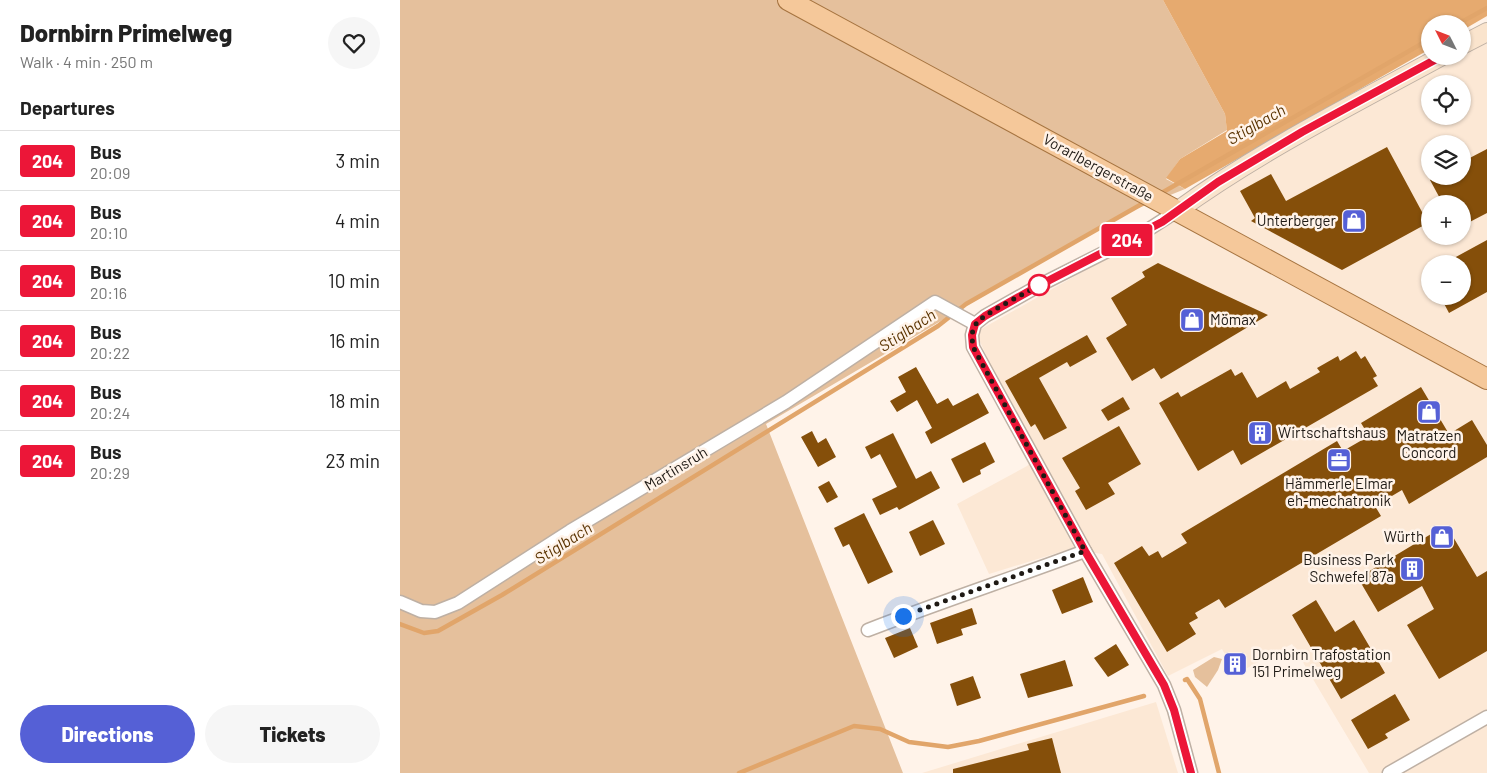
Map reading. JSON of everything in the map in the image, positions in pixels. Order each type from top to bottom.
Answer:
[{"type":"main road","name":"Vorarlbergerstraße","points":[[788,0],[1487,379]]},
{"type":"main road","points":[[1471,40],[1487,32]]},
{"type":"main road","points":[[1172,208],[1302,132],[1425,65]]},
{"type":"street","points":[[1172,208],[1143,232],[1040,285],[985,316],[970,322],[973,347],[1085,551],[1164,685],[1174,710],[1191,773]]},
{"type":"street","name":"Martinsruh","points":[[400,602],[421,611],[434,612],[458,603],[570,531],[786,402],[935,302],[970,322]]},
{"type":"street","points":[[868,630],[1085,551]]},
{"type":"street","points":[[1389,773],[1487,717]]},
{"type":"shaded area","points":[[400,0],[1163,0],[1225,114],[1227,130],[1180,159],[1166,179],[1185,189],[1119,216],[766,424],[903,773],[400,773]]},
{"type":"shaded area","points":[[1163,0],[1487,0],[1487,16],[1471,25],[1471,15],[1421,15],[1421,54],[1185,189],[1166,178],[1180,159],[1227,131],[1225,114]]},
{"type":"shaded area","points":[[1487,39],[1487,773],[1369,773],[1292,644],[1236,674],[1222,649],[1168,676],[1102,554],[1070,549],[989,574],[957,504],[1027,466],[1038,455],[993,372],[976,332],[1160,228],[1220,186],[1439,65],[1471,65],[1471,48]]},
{"type":"shaded area","points":[[1214,657],[1222,659],[1218,670],[1207,687],[1195,677],[1193,670]]},
{"type":"shaded area","points":[[1156,702],[1178,773],[922,773]]},
{"type":"building","points":[[1387,147],[1421,210],[1421,227],[1342,270],[1251,221],[1255,218],[1240,191],[1271,174],[1286,201]]},
{"type":"building","points":[[1487,149],[1487,213],[1471,221],[1471,195],[1438,195],[1433,185],[1471,185],[1471,157]]},
{"type":"building","points":[[1487,240],[1487,292],[1471,301],[1471,255],[1460,255]]},
{"type":"building","name":"Mömax","points":[[1158,263],[1268,315],[1161,379],[1154,368],[1132,381],[1106,338],[1127,325],[1111,298],[1145,277],[1142,272]]},
{"type":"building","points":[[1445,305],[1463,305],[1449,313]]},
{"type":"building","points":[[1087,335],[1097,352],[1070,367],[1067,362],[1039,378],[1067,428],[1044,440],[1035,424],[1031,427],[1005,381]]},
{"type":"building","name":"Wirtschaftshaus","points":[[1356,351],[1361,359],[1365,356],[1377,376],[1373,378],[1378,386],[1241,465],[1233,450],[1198,471],[1159,403],[1178,392],[1181,397],[1231,369],[1235,376],[1242,372],[1257,398],[1286,381],[1290,389],[1320,372],[1317,368],[1338,356],[1340,361]]},
{"type":"building","points":[[916,367],[937,404],[948,398],[953,406],[978,393],[989,413],[931,444],[925,432],[932,428],[917,400],[897,412],[890,401],[906,392],[898,377]]},
{"type":"building","points":[[1421,387],[1449,434],[1472,420],[1487,445],[1487,457],[1409,504],[1402,490],[1375,506],[1381,516],[1225,608],[1219,599],[1195,613],[1198,618],[1189,623],[1196,634],[1167,652],[1114,563],[1142,546],[1149,556],[1158,551],[1162,558],[1187,543],[1181,534],[1337,441],[1343,451],[1369,436],[1361,423]]},
{"type":"building","points":[[1123,397],[1130,409],[1108,421],[1101,410]]},
{"type":"building","points":[[1119,426],[1141,464],[1108,483],[1115,494],[1086,510],[1075,491],[1080,488],[1062,458]]},
{"type":"building","points":[[812,431],[818,443],[826,438],[836,457],[818,467],[801,437]]},
{"type":"building","points":[[893,433],[916,479],[931,471],[940,488],[899,510],[897,507],[880,515],[872,499],[897,487],[880,454],[871,459],[865,447]]},
{"type":"building","points":[[985,442],[995,462],[980,470],[981,474],[963,483],[951,459]]},
{"type":"building","points":[[829,481],[838,497],[827,503],[818,487]]},
{"type":"building","points":[[864,513],[893,572],[868,584],[849,544],[843,547],[834,528]]},
{"type":"building","points":[[933,520],[945,544],[920,556],[909,532]]},
{"type":"building","points":[[1446,525],[1477,577],[1487,571],[1487,651],[1439,679],[1407,625],[1434,609],[1422,586],[1378,612],[1358,578]]},
{"type":"building","points":[[1083,577],[1093,602],[1062,614],[1052,590]]},
{"type":"building","points":[[1316,600],[1335,632],[1354,620],[1385,673],[1341,699],[1292,615]]},
{"type":"building","points":[[972,608],[977,624],[961,629],[963,635],[937,644],[930,623]]},
{"type":"building","points":[[910,628],[918,647],[894,658],[885,638]]},
{"type":"building","points":[[1116,644],[1129,665],[1108,677],[1094,658]]},
{"type":"building","points":[[1065,660],[1073,686],[1028,698],[1020,674]]},
{"type":"building","points":[[973,676],[981,698],[957,706],[950,684]]},
{"type":"building","points":[[1395,694],[1410,720],[1385,734],[1388,738],[1368,749],[1351,720]]},
{"type":"building","points":[[1052,738],[1061,773],[953,773],[953,769],[1029,750],[1027,744]]},
{"type":"waterway","name":"Stiglbach","points":[[1471,17],[1487,8]]},
{"type":"waterway","name":"Stiglbach","points":[[1158,195],[1421,44]]},
{"type":"waterway","name":"Stiglbach","points":[[400,624],[424,633],[438,631],[502,595],[938,326],[966,304],[1147,201]]},
{"type":"waterway","points":[[1185,680],[1187,679],[1200,699],[1219,773]]},
{"type":"waterway","points":[[739,773],[854,726],[880,729],[909,742],[948,747],[979,741],[1144,696]]},
{"type":"bus line","name":"204","points":[[1191,773],[1174,710],[1164,685],[1085,551],[973,347],[972,335],[975,324],[985,316],[1040,285],[1162,222],[1218,182],[1302,132],[1425,65]]},
{"type":"place","name":"Unterberger","points":[[1354,221]]},
{"type":"place","name":"Mömax","points":[[1192,320]]},
{"type":"place","name":"Matratzen Concord","points":[[1429,412]]},
{"type":"place","name":"Wirtschaftshaus","points":[[1260,433]]},
{"type":"place","name":"Hämmerle Elmar eh-mechatronik","points":[[1339,460]]},
{"type":"place","name":"Würth","points":[[1442,537]]},
{"type":"place","name":"Business Park Schwefel 87a","points":[[1412,569]]},
{"type":"place","name":"Dornbirn Trafostation 151 Primelweg","points":[[1235,664]]},
{"type":"route","points":[[903,616],[1085,551],[973,347],[972,335],[975,324],[985,316],[1039,285]]}]
